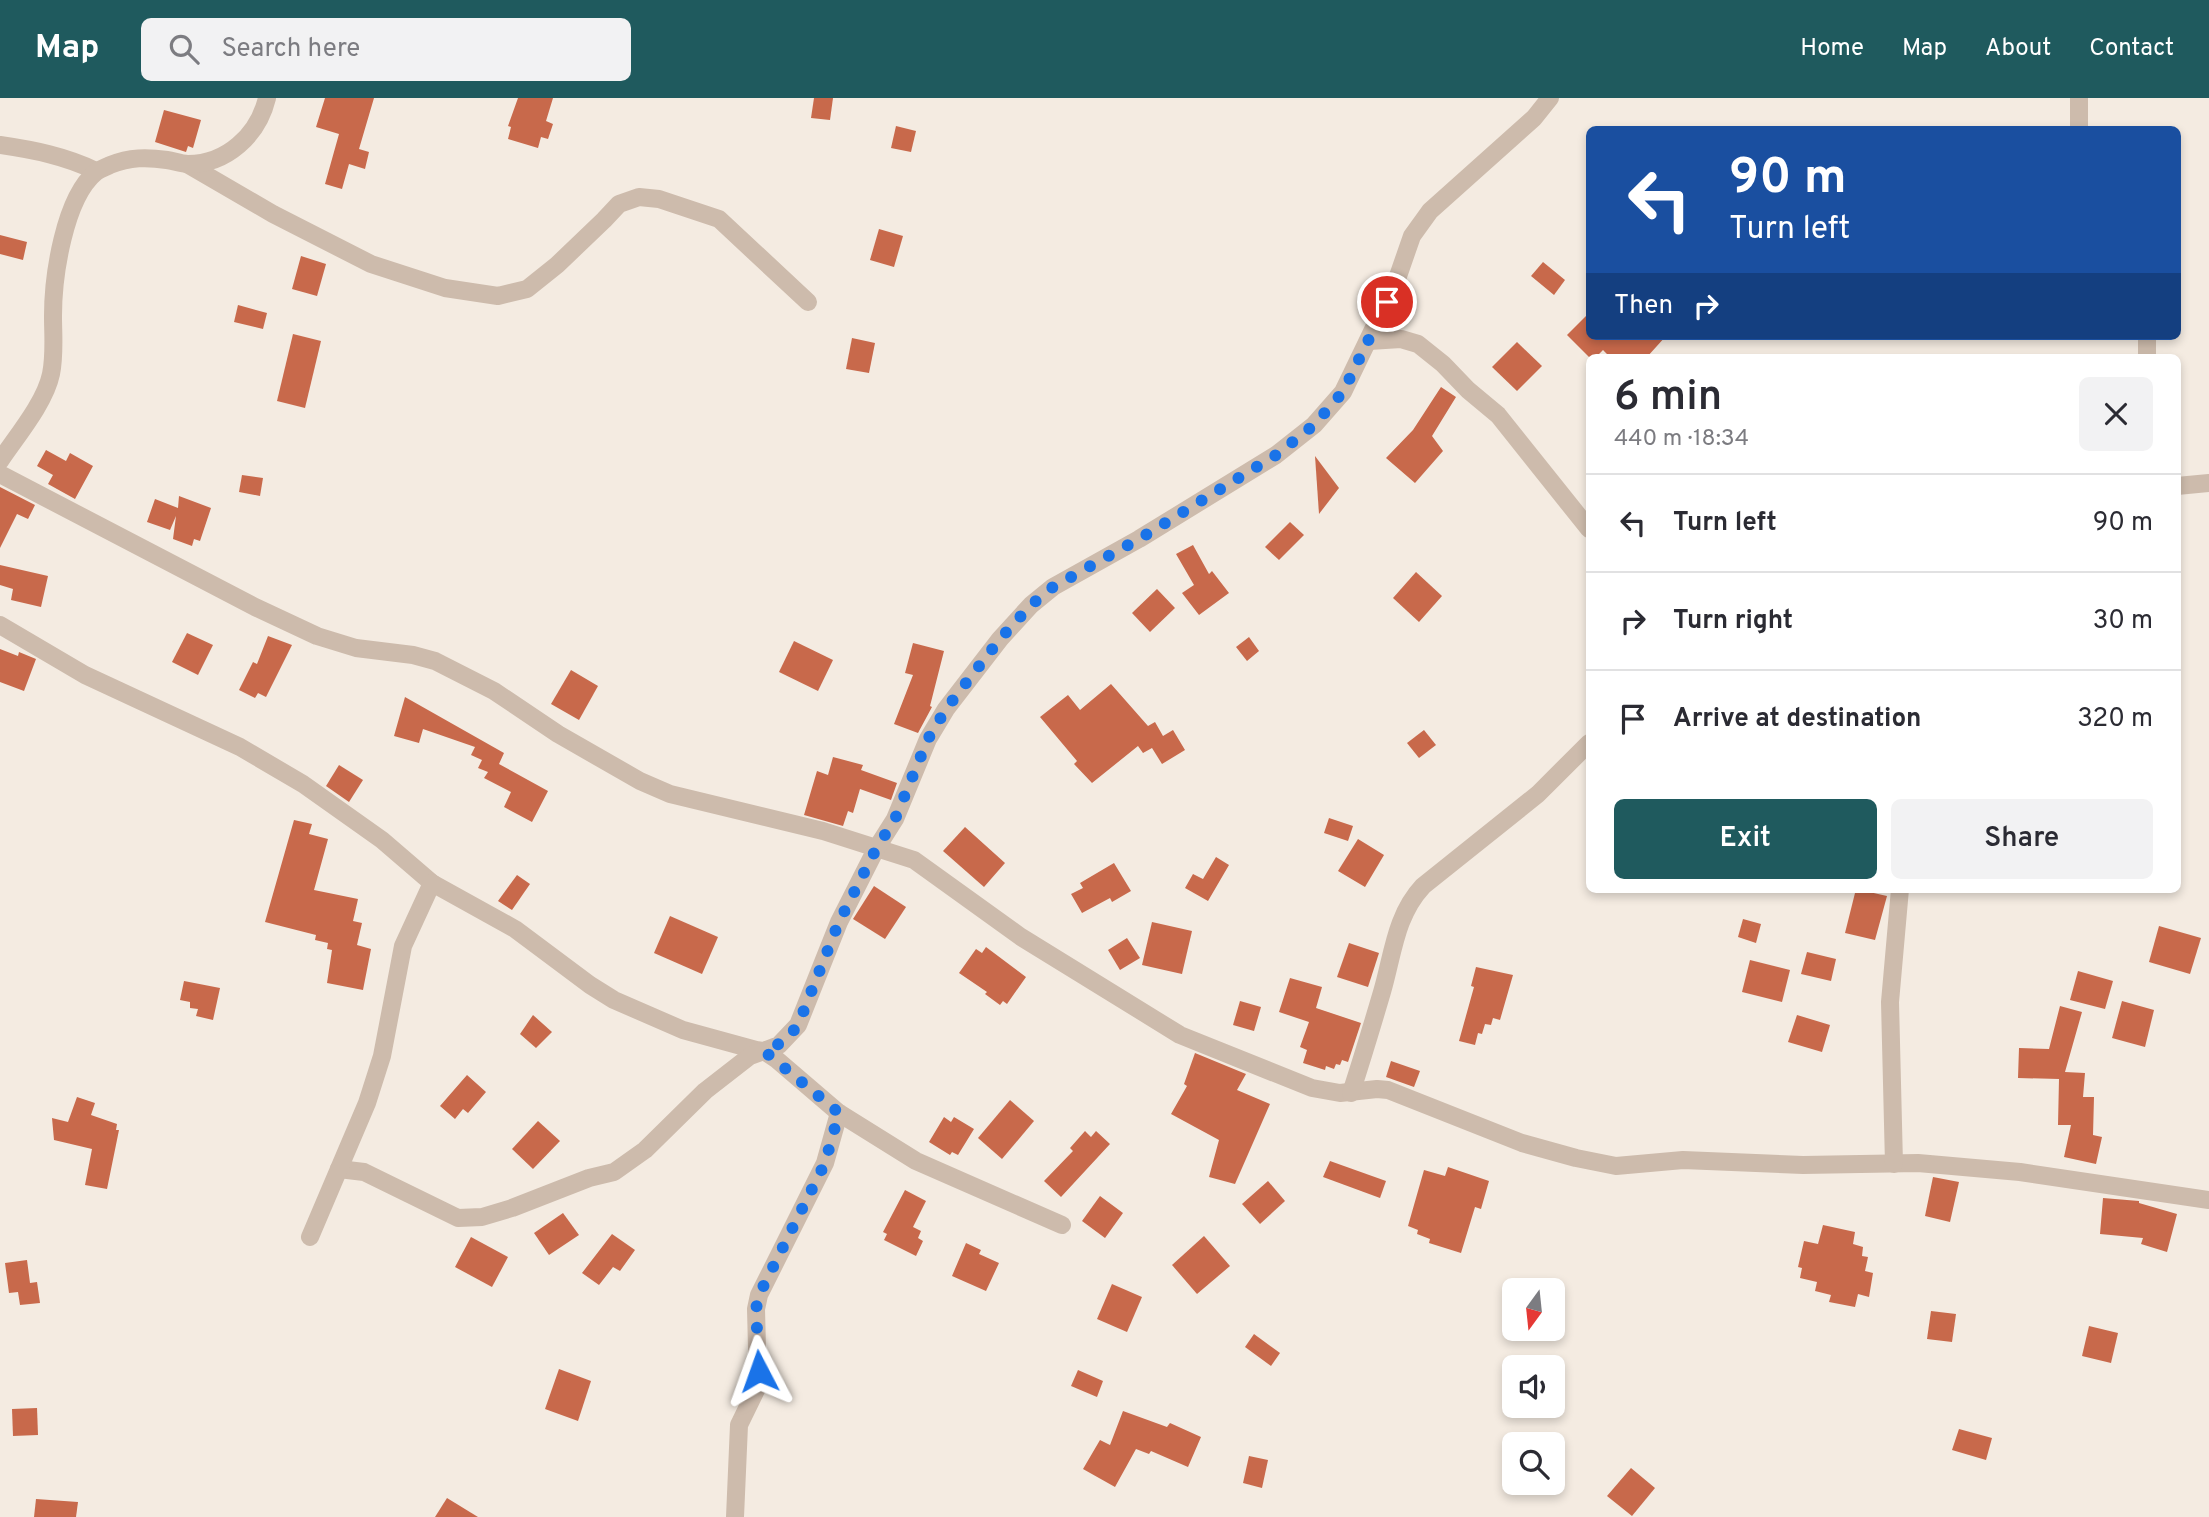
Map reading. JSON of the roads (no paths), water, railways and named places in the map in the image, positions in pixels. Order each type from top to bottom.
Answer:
[{"type":"street","points":[[0,461],[48,384],[54,356],[54,280],[57,260],[72,208],[96,171],[136,157],[187,164],[205,162],[223,155],[242,143],[260,121],[267,98]]},
{"type":"street","points":[[339,1169],[364,1172],[458,1218],[482,1217],[589,1178],[614,1172],[645,1150],[705,1091],[750,1056],[785,1041],[798,1025],[839,922],[876,849],[895,819],[928,739],[946,709],[1000,639],[1031,605],[1053,587],[1139,539],[1276,455],[1314,425],[1343,392],[1396,282],[1412,236],[1430,211],[1534,118],[1550,98]]},
{"type":"street","points":[[2079,98],[2079,126]]},
{"type":"street","points":[[0,145],[46,152],[96,171]]},
{"type":"street","points":[[187,164],[273,214],[371,264],[444,288],[498,296],[527,289],[557,265],[619,204],[639,197],[659,199],[719,219],[808,302]]},
{"type":"street","points":[[1369,341],[1401,339],[1418,344],[1431,353],[1498,415],[1586,524]]},
{"type":"street","points":[[0,474],[255,607],[317,636],[356,648],[413,655],[435,661],[494,691],[558,734],[640,781],[670,794],[823,831],[914,860],[1021,937],[1180,1035],[1260,1070],[1312,1088],[1340,1093],[1365,1089],[1388,1090],[1545,1151],[1616,1166],[1683,1160],[1803,1165],[1918,1163],[2020,1172],[2209,1200]]},
{"type":"street","points":[[2181,486],[2209,483]]},
{"type":"street","points":[[0,625],[85,675],[230,742],[303,784],[382,840],[432,883],[516,929],[614,1000],[683,1030],[764,1051],[839,1113],[916,1161],[1062,1225]]},
{"type":"street","points":[[1351,1093],[1383,989],[1397,930],[1412,898],[1423,886],[1538,794],[1586,746]]},
{"type":"street","points":[[310,1237],[367,1103],[382,1056],[403,946],[432,883]]},
{"type":"street","points":[[1894,1164],[1889,1002],[1900,893]]},
{"type":"street","points":[[735,1517],[739,1425],[758,1387],[756,1309],[759,1295],[825,1163],[839,1113]]}]
